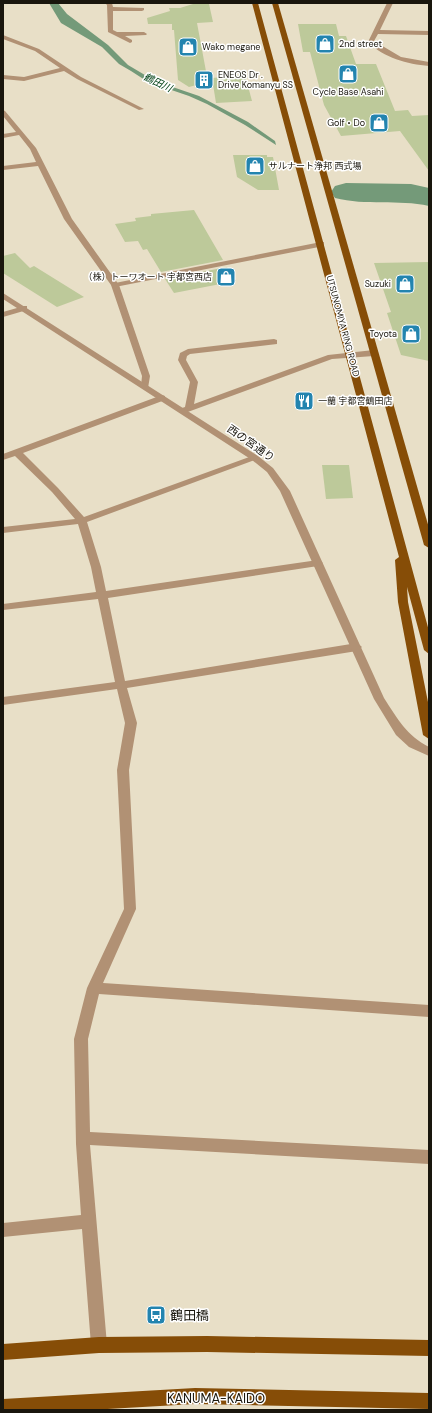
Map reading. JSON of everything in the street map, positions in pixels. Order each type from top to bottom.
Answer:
[{"type":"main road","name":"UTSUNOMIYA RING ROAD","points":[[255,3],[429,650]]},
{"type":"main road","name":"UTSUNOMIYA RING ROAD","points":[[275,3],[429,545]]},
{"type":"main road","points":[[398,532],[403,602],[429,735]]},
{"type":"main road","points":[[3,1352],[99,1345],[207,1344],[429,1348]]},
{"type":"main road","name":"KANUMA-KAIDO","points":[[3,1407],[195,1396],[429,1401]]},
{"type":"street","points":[[390,3],[371,42],[392,57],[412,64],[429,64]]},
{"type":"street","points":[[130,41],[110,31],[109,6],[142,9]]},
{"type":"street","points":[[376,32],[429,33]]},
{"type":"street","points":[[117,34],[144,34]]},
{"type":"street","points":[[3,37],[37,50],[79,78],[141,109]]},
{"type":"street","points":[[3,77],[24,79],[65,69]]},
{"type":"street","points":[[3,112],[33,148],[68,219],[115,285],[146,376],[145,386]]},
{"type":"street","points":[[3,136],[21,134]]},
{"type":"street","points":[[3,168],[41,163]]},
{"type":"street","points":[[115,285],[321,244]]},
{"type":"street","name":"西の宮通り","points":[[3,295],[162,398],[186,410],[270,470],[285,491],[357,647],[379,699],[397,727],[413,744],[429,752]]},
{"type":"street","points":[[3,315],[24,308]]},
{"type":"street","points":[[186,410],[194,382],[182,360],[183,355],[188,352],[274,342]]},
{"type":"street","points":[[186,410],[331,357],[350,354],[374,353]]},
{"type":"street","points":[[3,457],[162,398]]},
{"type":"street","points":[[17,452],[55,490],[82,521],[96,567],[121,685],[131,722],[123,770],[130,909],[94,988],[81,1039],[83,1138],[99,1345]]},
{"type":"street","points":[[3,530],[82,521],[255,458]]},
{"type":"street","points":[[3,607],[102,595],[318,564]]},
{"type":"street","points":[[3,701],[121,685],[357,647]]},
{"type":"street","points":[[94,988],[429,1011]]},
{"type":"street","points":[[83,1138],[429,1157]]},
{"type":"street","points":[[3,1230],[89,1221]]},
{"type":"shaded area","points":[[49,3],[58,3],[67,14],[108,45],[128,65],[155,81],[199,96],[248,122],[275,141],[276,145],[245,125],[207,104],[189,96],[148,82],[119,64],[102,47],[61,23]]},
{"type":"shaded area","points":[[348,188],[413,190],[429,193],[429,204],[412,197],[402,195],[352,195]]},
{"type":"building","points":[[193,4],[209,4],[213,22],[197,23],[208,82],[189,87],[178,80],[174,30],[172,30],[172,24],[148,24],[147,18],[170,11],[169,8],[180,8]]},
{"type":"building","points":[[298,24],[336,24],[339,36],[346,36],[356,64],[376,64],[395,111],[408,110],[412,116],[429,115],[429,171],[400,131],[341,136],[324,105],[310,52],[303,52]]},
{"type":"building","points":[[245,75],[252,101],[216,103],[212,78]]},
{"type":"building","name":"サルナート浄邦 西式場","points":[[233,155],[267,155],[267,157],[273,157],[279,190],[258,190],[237,177]]},
{"type":"building","points":[[194,210],[223,260],[161,272],[147,249],[143,250],[138,241],[125,242],[115,224],[136,221],[135,218],[151,216],[151,214]]},
{"type":"building","points":[[15,253],[30,268],[34,266],[84,297],[57,307],[3,273],[3,256]]},
{"type":"building","points":[[429,262],[429,361],[401,355],[387,313],[391,312],[374,263]]},
{"type":"building","points":[[227,267],[236,281],[174,293],[165,279]]},
{"type":"building","points":[[322,465],[349,465],[353,498],[326,499]]},
{"type":"waterway","name":"鶴田川","points":[[346,192],[411,193],[429,197]]},
{"type":"place","name":"2nd street","points":[[325,44]]},
{"type":"place","name":"Wako megane","points":[[188,47]]},
{"type":"place","name":"Cycle Base Asahi","points":[[348,74]]},
{"type":"place","name":"ENEOS Dr . Drive Komanyu SS","points":[[204,80]]},
{"type":"place","name":"Golf・Do","points":[[379,123]]},
{"type":"place","name":"サルナート浄邦 西式場","points":[[255,166]]},
{"type":"place","name":"（株）トーワオート 宇都宮西店","points":[[226,277]]},
{"type":"place","name":"Suzuki","points":[[405,284]]},
{"type":"place","name":"Toyota","points":[[411,334]]},
{"type":"place","name":"一蘭 宇都宮鶴田店","points":[[304,401]]},
{"type":"place","name":"鶴田橋","points":[[156,1315]]}]
